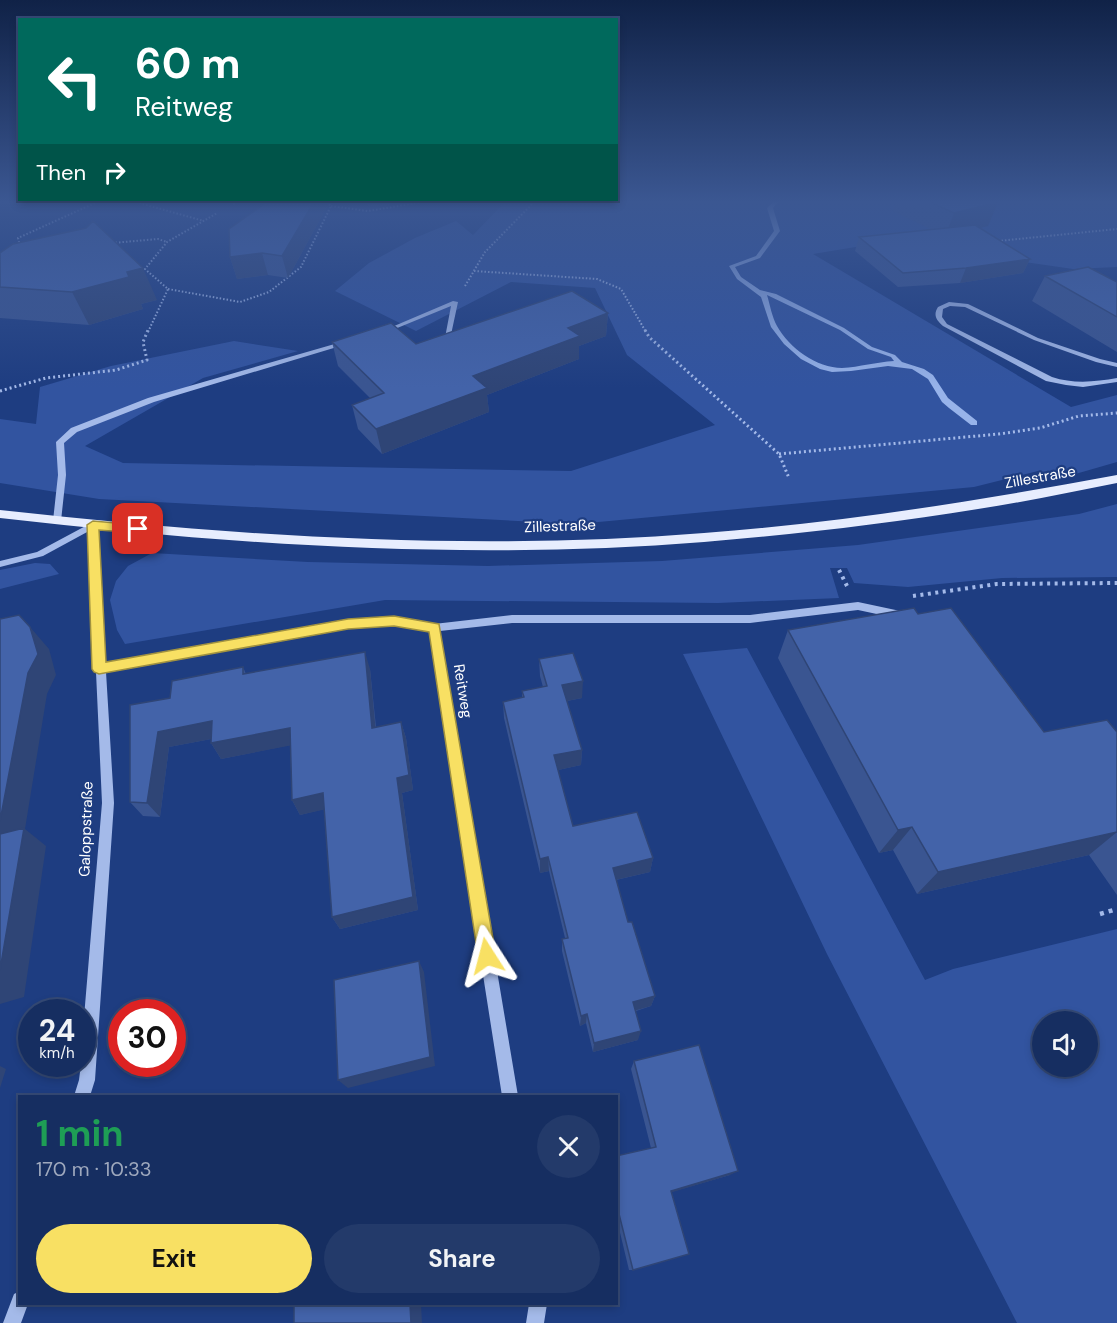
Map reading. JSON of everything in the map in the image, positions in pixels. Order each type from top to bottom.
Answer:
[{"type":"main road","name":"Zillestraße","points":[[0,514],[93,525],[294,541],[456,546],[598,542],[738,535],[888,519],[1054,492],[1117,479]]},
{"type":"street","points":[[372,335],[455,302],[447,343]]},
{"type":"street","points":[[1117,365],[1098,361],[1036,339],[966,305],[949,304],[940,308],[938,313],[938,319],[945,325],[1049,379],[1060,383],[1090,385],[1117,380]]},
{"type":"street","points":[[57,521],[62,475],[60,442],[74,430],[151,400],[351,341]]},
{"type":"street","points":[[0,564],[40,554],[93,525]]},
{"type":"street","name":"Galoppstraße","points":[[82,1095],[87,1080],[108,803],[93,525]]},
{"type":"street","points":[[99,669],[348,624],[394,621],[435,628],[512,619],[750,619],[858,606],[890,611],[919,621]]},
{"type":"street","name":"Reitweg","points":[[435,628],[510,1095]]},
{"type":"street","points":[[12,1323],[18,1305]]},
{"type":"street","points":[[535,1323],[538,1305]]},
{"type":"path","points":[[150,264],[145,270],[168,289],[240,302],[269,292],[303,264]]},
{"type":"path","points":[[478,264],[474,271],[597,279],[616,286],[630,300],[649,337],[779,454],[789,478]]},
{"type":"path","points":[[0,391],[46,378],[116,370],[147,360],[143,342],[168,289]]},
{"type":"path","points":[[779,454],[980,436],[1040,428],[1079,416],[1117,413]]},
{"type":"path","points":[[903,598],[997,584],[1117,583]]},
{"type":"path","points":[[1100,914],[1117,909]]},
{"type":"shaded area","points":[[368,264],[829,264],[1071,407],[1117,395],[1117,462],[1058,479],[1038,471],[974,487],[577,524],[99,499],[0,483],[0,419],[36,424],[40,387],[111,366],[234,341],[298,351],[203,378],[85,446],[123,463],[571,471],[715,425],[627,355],[595,288],[511,282],[416,331],[335,291]]},
{"type":"shaded area","points":[[1036,264],[1117,264],[1117,267],[1073,269]]},
{"type":"shaded area","points":[[1117,504],[1117,577],[1002,578],[908,587],[854,583],[847,568],[830,568],[839,598],[718,603],[385,600],[125,644],[117,630],[110,600],[116,581],[128,566],[152,553],[308,562],[488,566],[662,561],[858,545],[1079,514]]},
{"type":"shaded area","points":[[35,563],[50,564],[59,574],[0,589],[0,570]]},
{"type":"shaded area","points":[[747,648],[925,980],[953,969],[1117,929],[1117,1323],[1017,1323],[827,954],[683,654]]},
{"type":"building","points":[[0,264],[138,264],[143,268],[127,272],[129,277],[72,292],[0,287]]},
{"type":"building","points":[[892,264],[996,264],[966,268],[903,273]]},
{"type":"building","points":[[1088,267],[1117,282],[1117,317],[1045,276]]},
{"type":"building","points":[[572,291],[608,313],[568,328],[580,336],[473,376],[487,388],[376,429],[352,405],[384,393],[332,342],[391,323],[416,344]]},
{"type":"building","points":[[914,608],[918,614],[951,608],[1044,732],[1107,720],[1117,732],[1117,832],[938,872],[912,827],[898,830],[788,630]]},
{"type":"building","points":[[19,615],[30,627],[38,654],[28,673],[0,821],[0,619]]},
{"type":"building","points":[[365,652],[372,728],[401,722],[409,775],[397,778],[413,897],[332,917],[323,793],[292,800],[290,728],[211,743],[212,721],[158,732],[147,803],[130,802],[130,705],[170,698],[172,681],[243,667],[243,674]]},
{"type":"building","points":[[573,653],[583,681],[562,685],[582,750],[554,755],[573,826],[637,812],[653,858],[613,868],[628,922],[632,922],[655,996],[633,1002],[641,1031],[594,1043],[587,1014],[581,1016],[562,939],[568,938],[548,857],[540,859],[503,702],[524,697],[522,691],[547,686],[539,659]]},
{"type":"building","points":[[24,828],[0,970],[0,834]]},
{"type":"building","points":[[419,961],[430,1057],[338,1080],[334,980]]},
{"type":"building","points":[[699,1045],[738,1171],[671,1191],[689,1254],[633,1270],[618,1210],[618,1156],[656,1147],[634,1061]]},
{"type":"building","points":[[294,1305],[410,1305],[411,1323],[294,1323]]},
{"type":"waterway","points":[[739,264],[732,266],[739,278],[764,296],[769,316],[779,335],[803,357],[832,370],[888,364],[915,367],[927,373],[945,400],[974,423]]},
{"type":"waterway","points":[[761,292],[774,295],[842,329],[870,348],[893,356],[899,363]]},
{"type":"route","points":[[138,529],[93,525],[99,669],[348,624],[394,621],[435,628],[487,956]]}]
